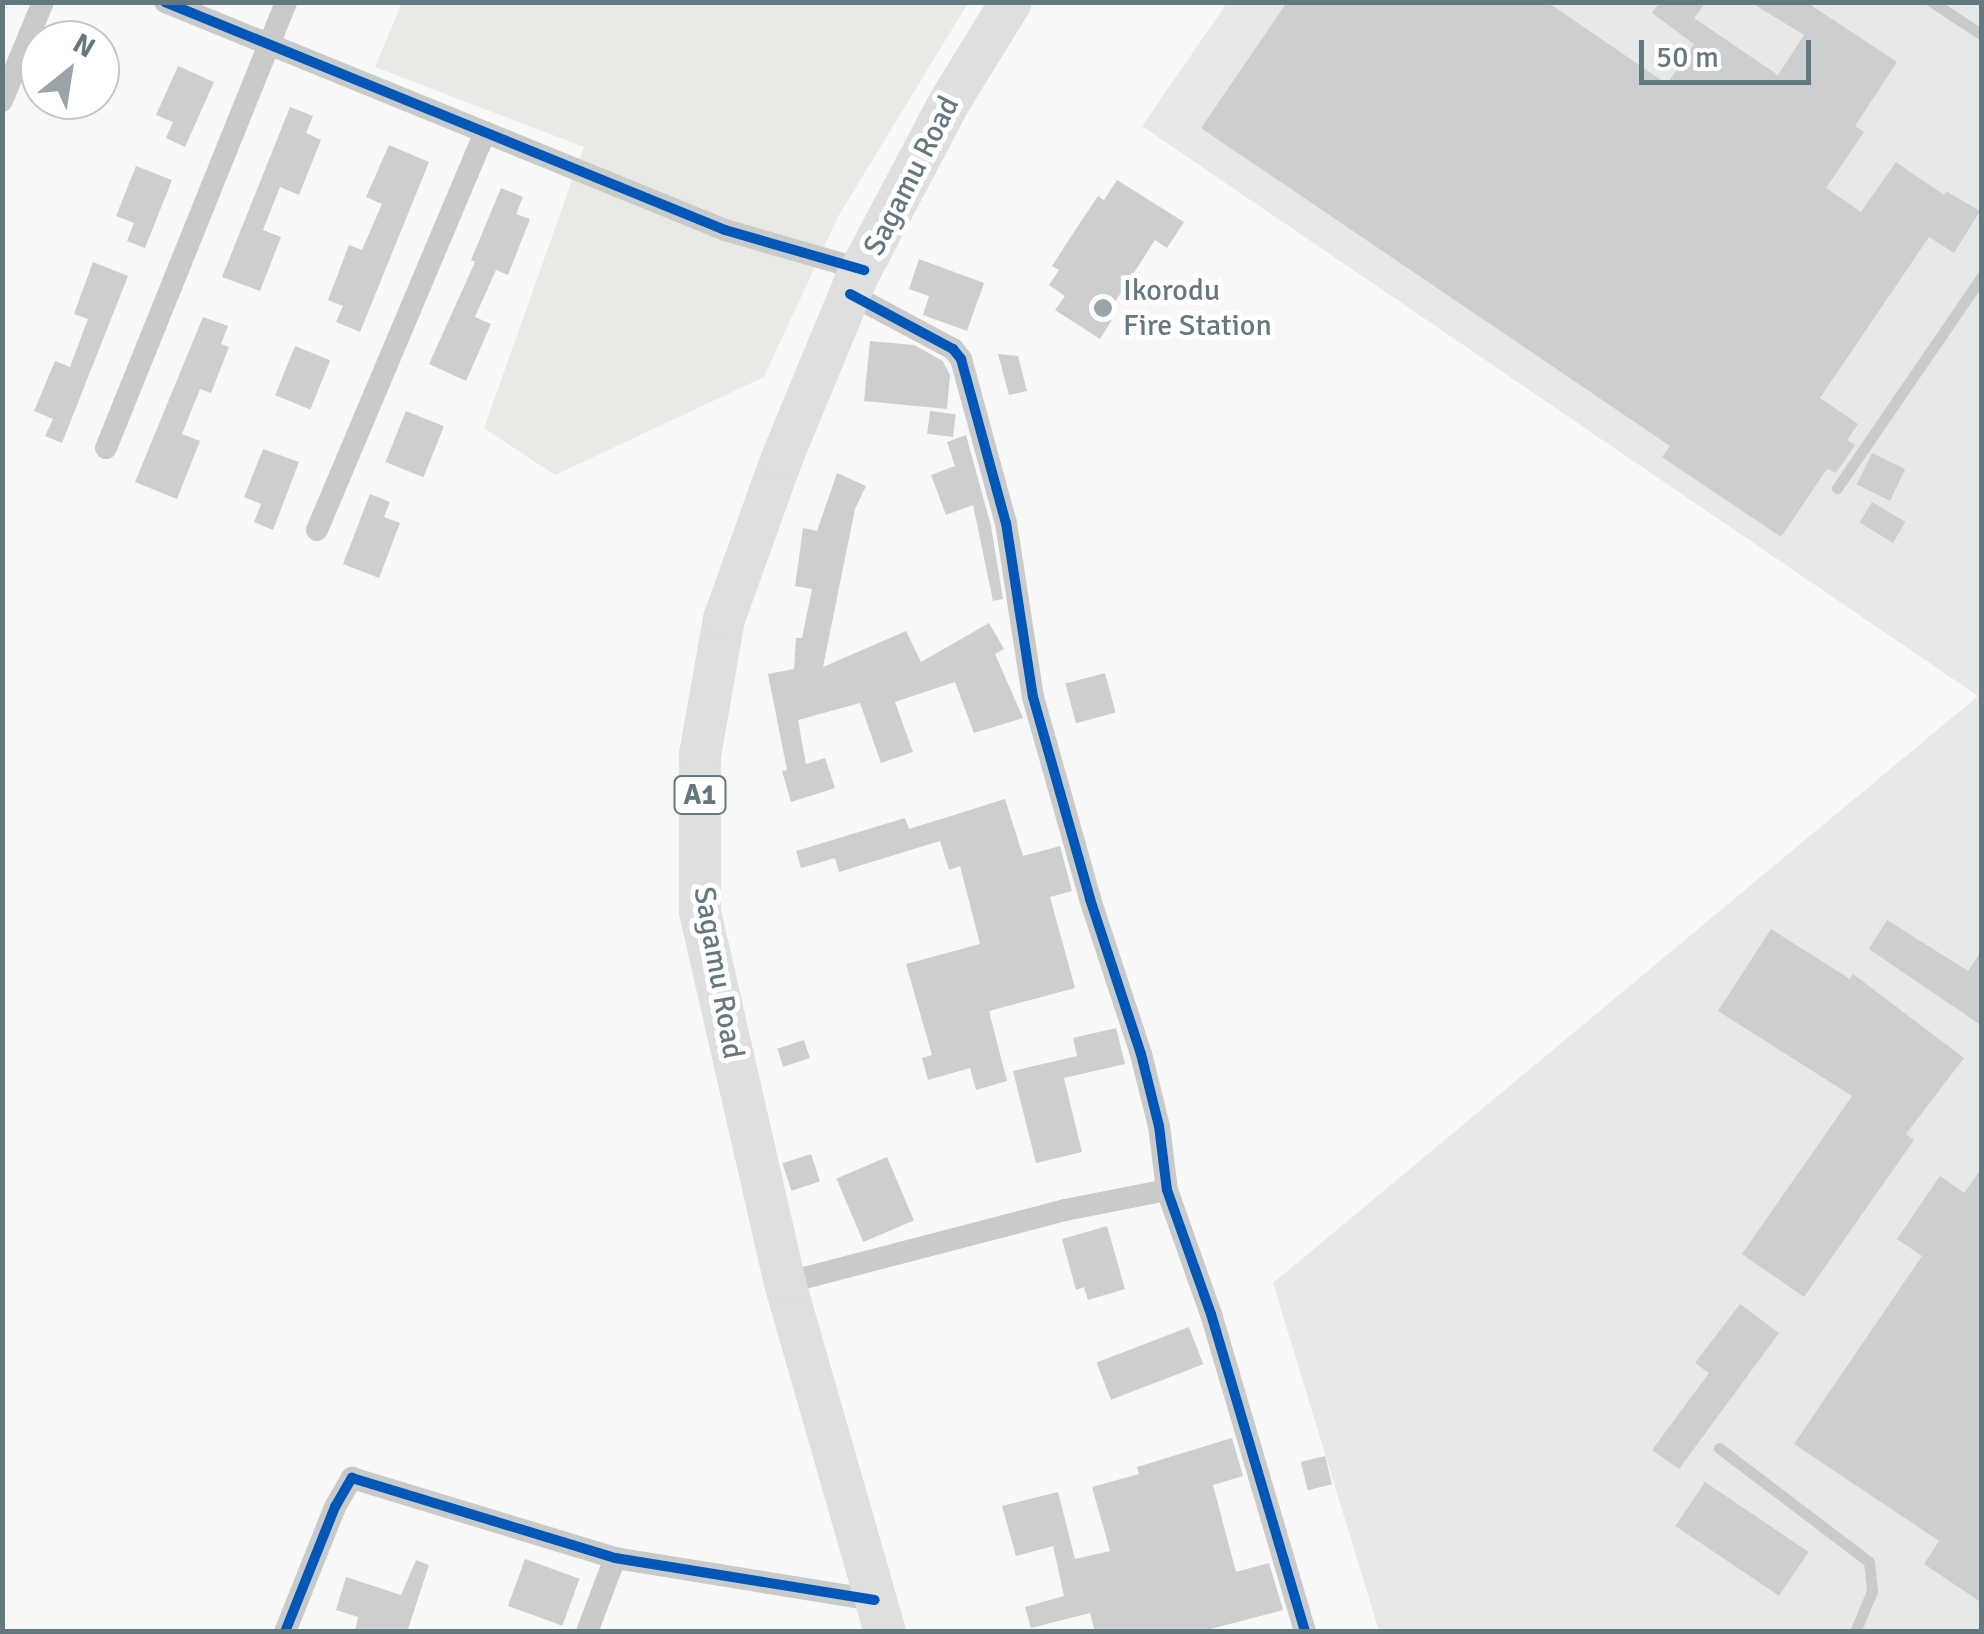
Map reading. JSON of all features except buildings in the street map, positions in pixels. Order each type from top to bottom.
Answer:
[{"type":"highway","name":"Sagamu Road","points":[[880,1616],[786,1283],[700,911],[700,755],[724,618],[782,458],[857,282],[950,101],[1011,2]]},
{"type":"street","points":[[2,101],[43,2]]},
{"type":"street","points":[[165,2],[857,282],[961,359],[1006,523],[1033,696],[1090,900],[1141,1054],[1159,1126],[1167,1190],[1211,1314],[1305,1632]]},
{"type":"street","points":[[106,448],[286,2]]},
{"type":"street","points":[[317,530],[485,133]]},
{"type":"street","points":[[786,1283],[1065,1210],[1167,1190]]},
{"type":"street","points":[[285,1632],[334,1507],[352,1478],[615,1558],[880,1616]]},
{"type":"street","points":[[587,1632],[615,1558]]},
{"type":"lane","points":[[1932,2],[1982,36]]},
{"type":"lane","points":[[1837,488],[1982,276]]},
{"type":"lane","points":[[1718,1448],[1870,1562],[1872,1591],[1855,1632]]},
{"type":"shaded area","points":[[402,3],[968,3],[839,215],[764,377],[555,475],[484,428],[584,147],[375,67]]},
{"type":"shaded area","points":[[1227,3],[1981,3],[1981,1631],[1379,1631],[1273,1283],[1978,696],[1142,126]]},
{"type":"cycle path","points":[[165,2],[725,230],[864,270]]},
{"type":"cycle path","points":[[850,294],[953,349],[961,359],[1006,523],[1033,697],[1090,899],[1141,1054],[1159,1126],[1167,1190],[1211,1314],[1305,1632]]},
{"type":"cycle path","points":[[285,1632],[335,1507],[352,1478],[615,1558],[875,1600]]},
{"type":"place","name":"Ikorodu Fire Station","points":[[1103,308]]}]
